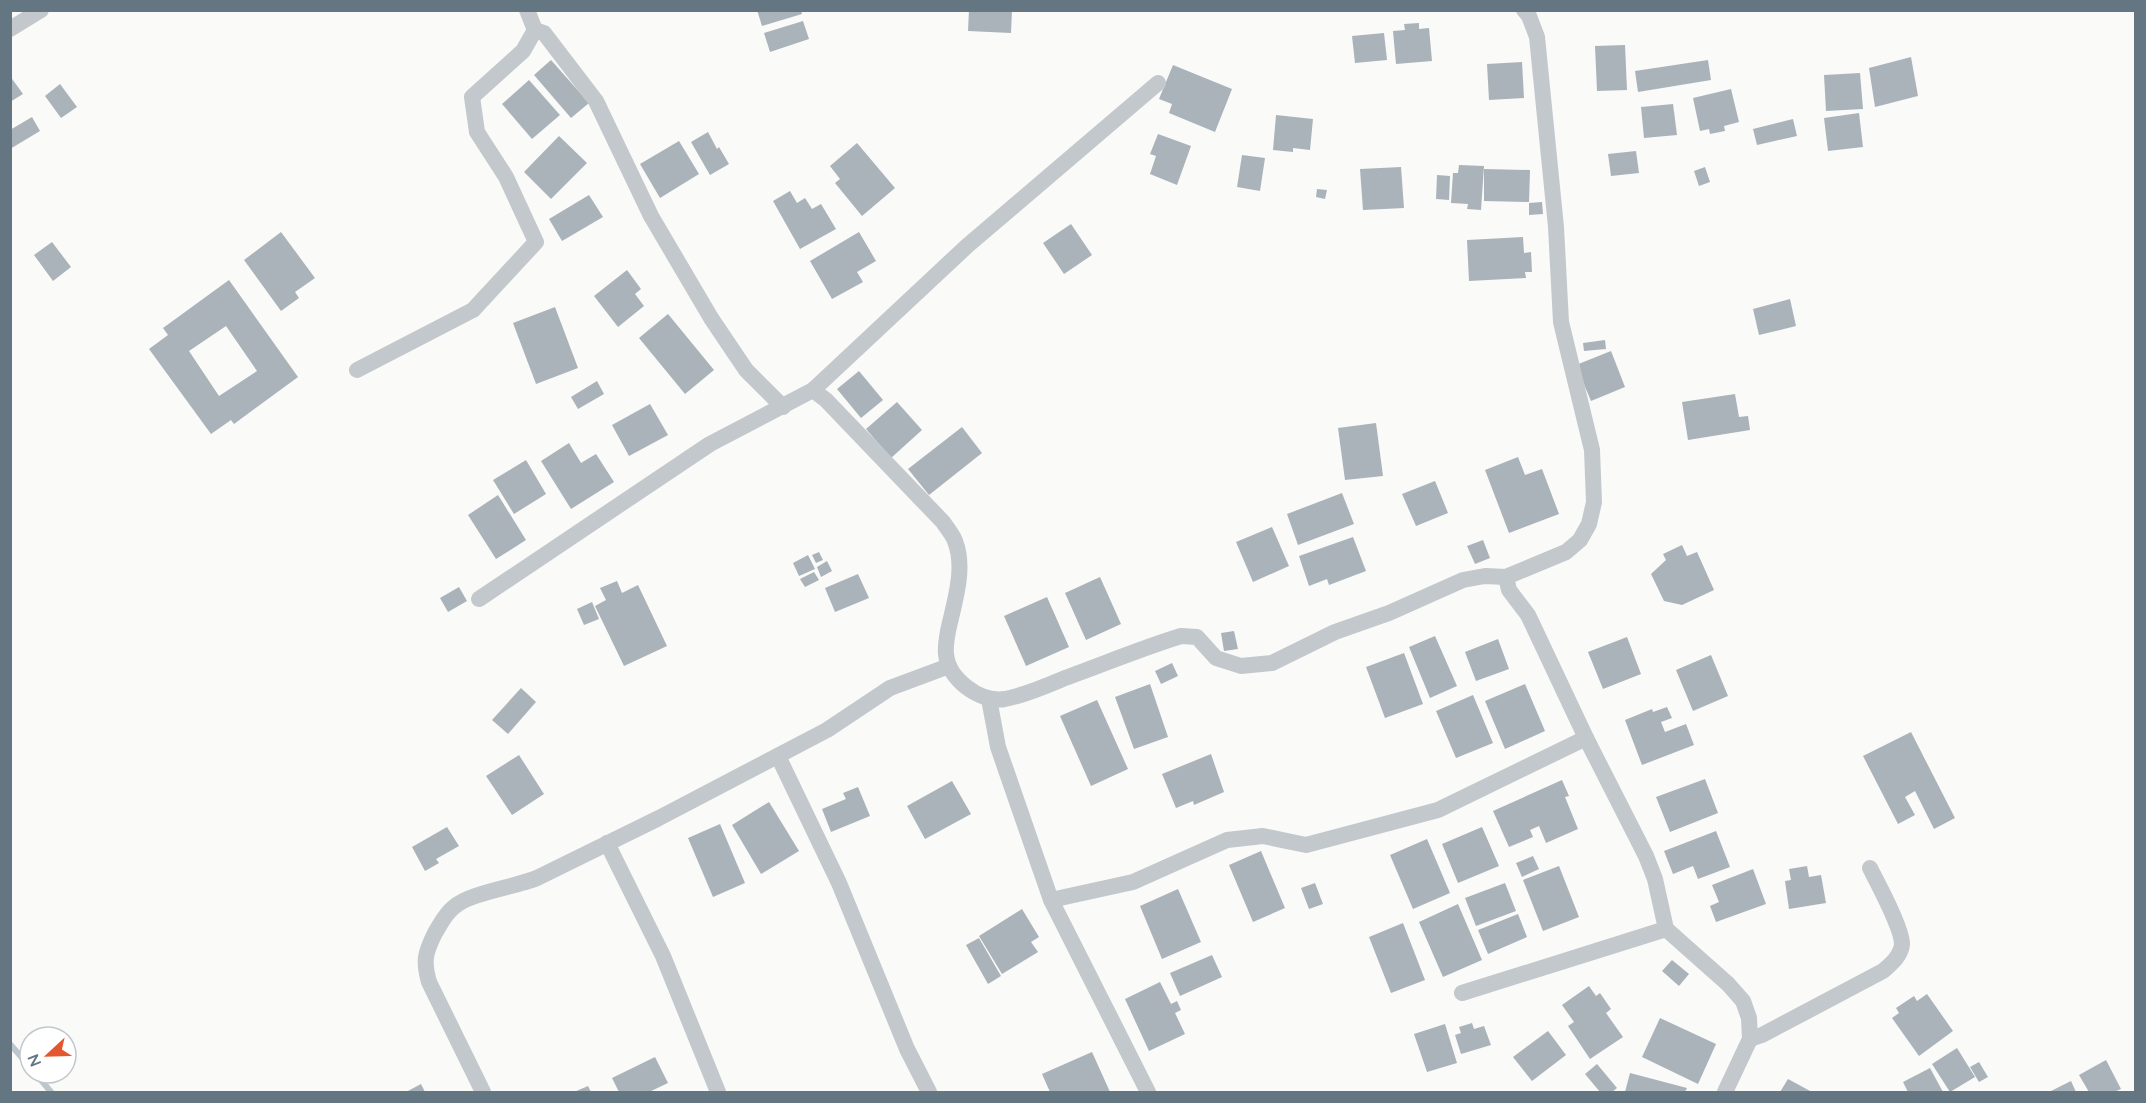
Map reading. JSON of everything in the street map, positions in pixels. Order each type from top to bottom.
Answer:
[{"type":"street","points":[[10,29],[41,10]]},
{"type":"street","points":[[527,10],[535,30],[544,33],[596,101],[651,216],[711,318],[746,370],[783,407]]},
{"type":"street","points":[[813,390],[826,400],[943,522],[955,540],[960,558],[958,586],[947,638],[946,655],[949,666],[956,676],[972,692],[989,699],[1004,699],[1031,691],[1181,636],[1197,637],[1216,658],[1241,666],[1272,663],[1335,632],[1463,580],[1485,576],[1506,577],[1566,552],[1580,540],[1589,524],[1594,502],[1592,450],[1561,322],[1556,227],[1537,37],[1529,16],[1524,10]]},
{"type":"street","points":[[357,370],[473,310],[536,242],[506,177],[477,132],[472,97],[523,51],[535,30]]},
{"type":"street","points":[[479,599],[710,444],[813,390],[967,246],[1158,83]]},
{"type":"street","points":[[1506,577],[1509,590],[1528,615],[1586,738],[1646,856],[1655,879],[1666,929],[1728,984],[1743,1001],[1749,1018],[1750,1039],[1725,1092]]},
{"type":"street","points":[[483,1092],[429,982],[424,966],[427,950],[444,916],[456,905],[474,896],[528,882],[827,730],[890,688],[949,666]]},
{"type":"street","points":[[989,699],[998,747],[1051,900],[1148,1092]]},
{"type":"street","points":[[1051,900],[1133,882],[1227,840],[1263,836],[1306,845],[1438,810],[1586,738]]},
{"type":"street","points":[[778,756],[839,883],[907,1049],[929,1092]]},
{"type":"street","points":[[608,843],[663,956],[718,1092]]},
{"type":"street","points":[[1750,1039],[1762,1035],[1883,971],[1896,960],[1902,945],[1899,931],[1870,868]]},
{"type":"street","points":[[1462,993],[1666,929]]},
{"type":"building","points":[[757,10],[801,10],[802,14],[762,26]]},
{"type":"building","points":[[969,10],[1012,10],[1011,33],[968,31]]},
{"type":"building","points":[[803,21],[809,39],[770,52],[764,33]]},
{"type":"building","points":[[1419,23],[1419,29],[1429,28],[1432,61],[1396,64],[1393,31],[1405,30],[1404,24]]},
{"type":"building","points":[[1384,33],[1387,60],[1355,63],[1352,36]]},
{"type":"building","points":[[1625,45],[1627,90],[1597,91],[1595,46]]},
{"type":"building","points":[[1911,57],[1918,96],[1875,107],[1869,68]]},
{"type":"building","points":[[551,60],[589,103],[571,118],[534,75]]},
{"type":"building","points":[[1708,60],[1711,80],[1638,92],[1635,71]]},
{"type":"building","points":[[1522,62],[1524,98],[1489,100],[1487,64]]},
{"type":"building","points":[[1173,65],[1232,89],[1215,132],[1169,113],[1172,104],[1159,99]]},
{"type":"building","points":[[1860,73],[1863,109],[1826,111],[1824,75]]},
{"type":"building","points":[[10,76],[23,94],[10,102]]},
{"type":"building","points":[[529,80],[560,115],[532,139],[502,104]]},
{"type":"building","points":[[60,84],[77,107],[61,118],[45,96]]},
{"type":"building","points":[[1731,89],[1739,122],[1724,126],[1725,131],[1710,134],[1709,129],[1700,131],[1693,98]]},
{"type":"building","points":[[1673,104],[1677,135],[1644,138],[1641,107]]},
{"type":"building","points":[[1859,113],[1863,147],[1828,151],[1824,118]]},
{"type":"building","points":[[1276,115],[1313,119],[1310,150],[1293,148],[1293,152],[1273,150]]},
{"type":"building","points":[[32,117],[40,131],[10,149],[10,130]]},
{"type":"building","points":[[1793,119],[1797,136],[1757,145],[1753,129]]},
{"type":"building","points":[[708,132],[717,149],[719,147],[729,164],[710,175],[691,142]]},
{"type":"building","points":[[1158,134],[1191,146],[1177,185],[1150,174],[1156,156],[1150,154]]},
{"type":"building","points":[[559,136],[587,163],[551,199],[524,172]]},
{"type":"building","points":[[679,141],[699,174],[660,198],[640,164]]},
{"type":"building","points":[[857,143],[895,188],[862,216],[835,183],[840,179],[830,166]]},
{"type":"building","points":[[1636,151],[1639,173],[1611,176],[1608,154]]},
{"type":"building","points":[[1242,155],[1265,158],[1260,191],[1237,187]]},
{"type":"building","points":[[1459,165],[1484,166],[1481,210],[1467,209],[1468,204],[1451,203],[1453,173],[1458,173]]},
{"type":"building","points":[[1401,167],[1404,208],[1363,210],[1360,169]]},
{"type":"building","points":[[1705,167],[1710,182],[1699,186],[1694,171]]},
{"type":"building","points":[[1484,169],[1530,170],[1529,202],[1484,201]]},
{"type":"building","points":[[1437,175],[1450,176],[1449,200],[1436,199]]},
{"type":"building","points":[[1317,189],[1327,190],[1325,199],[1316,197]]},
{"type":"building","points":[[790,191],[797,203],[805,198],[812,209],[821,204],[836,229],[800,249],[773,201]]},
{"type":"building","points":[[589,195],[603,217],[562,241],[549,219]]},
{"type":"building","points":[[1542,202],[1543,214],[1529,215],[1529,203]]},
{"type":"building","points":[[1071,224],[1092,255],[1064,274],[1043,243]]},
{"type":"building","points":[[281,232],[315,278],[295,292],[299,298],[281,311],[244,260]]},
{"type":"building","points":[[859,232],[876,261],[857,272],[863,282],[832,299],[810,261]]},
{"type":"building","points":[[1523,237],[1524,253],[1531,252],[1532,272],[1525,272],[1526,278],[1469,281],[1467,240]]},
{"type":"building","points":[[52,242],[71,267],[53,281],[34,255]]},
{"type":"building","points":[[627,270],[641,289],[635,294],[644,306],[618,327],[594,296]]},
{"type":"building","points":[[229,280],[298,377],[234,424],[231,420],[211,434],[149,349],[168,335],[163,328]],"holes":[[[226,326],[257,371],[219,396],[189,351]]]},
{"type":"building","points":[[1790,299],[1796,326],[1759,335],[1753,309]]},
{"type":"building","points":[[555,307],[578,368],[536,384],[513,323]]},
{"type":"building","points":[[668,314],[714,370],[685,394],[639,338]]},
{"type":"building","points":[[1605,340],[1606,349],[1584,351],[1583,343]]},
{"type":"building","points":[[1611,351],[1625,387],[1591,401],[1576,365]]},
{"type":"building","points":[[859,371],[883,400],[861,418],[837,389]]},
{"type":"building","points":[[597,381],[604,394],[578,409],[571,397]]},
{"type":"building","points":[[1735,394],[1739,417],[1748,416],[1750,430],[1688,440],[1682,402]]},
{"type":"building","points":[[897,402],[922,430],[891,458],[866,429]]},
{"type":"building","points":[[650,404],[668,435],[629,456],[612,425]]},
{"type":"building","points":[[1376,423],[1383,476],[1345,480],[1338,428]]},
{"type":"building","points":[[962,427],[982,453],[929,495],[908,469]]},
{"type":"building","points":[[569,443],[581,463],[596,454],[614,482],[571,509],[541,461]]},
{"type":"building","points":[[1518,457],[1525,475],[1542,469],[1559,514],[1509,533],[1485,470]]},
{"type":"building","points":[[526,460],[546,494],[514,514],[493,480]]},
{"type":"building","points":[[1435,481],[1448,513],[1416,526],[1402,494]]},
{"type":"building","points":[[1342,493],[1354,524],[1298,545],[1287,514]]},
{"type":"building","points":[[498,495],[526,540],[496,559],[468,515]]},
{"type":"building","points":[[1272,527],[1289,566],[1253,582],[1236,542]]},
{"type":"building","points":[[1353,537],[1366,571],[1329,585],[1327,579],[1309,586],[1299,556]]},
{"type":"building","points":[[1483,540],[1490,558],[1475,564],[1467,546]]},
{"type":"building","points":[[1682,545],[1687,556],[1697,552],[1714,590],[1682,605],[1664,601],[1651,574],[1666,560],[1663,554]]},
{"type":"building","points":[[819,552],[823,560],[816,563],[812,555]]},
{"type":"building","points":[[808,555],[815,569],[799,576],[793,563]]},
{"type":"building","points":[[827,561],[832,571],[821,577],[817,567]]},
{"type":"building","points":[[814,572],[819,580],[805,587],[800,579]]},
{"type":"building","points":[[858,574],[869,598],[835,612],[825,588]]},
{"type":"building","points":[[1100,577],[1121,624],[1086,640],[1065,593]]},
{"type":"building","points":[[617,581],[622,593],[638,585],[667,646],[624,666],[595,606],[606,600],[600,588]]},
{"type":"building","points":[[459,587],[467,601],[448,612],[440,598]]},
{"type":"building","points":[[1047,597],[1069,647],[1026,666],[1004,616]]},
{"type":"building","points":[[592,602],[599,619],[584,625],[577,609]]},
{"type":"building","points":[[1234,631],[1238,649],[1224,651],[1221,633]]},
{"type":"building","points":[[1435,636],[1457,686],[1430,698],[1409,647]]},
{"type":"building","points":[[1627,637],[1641,674],[1603,689],[1588,652]]},
{"type":"building","points":[[1498,639],[1509,669],[1476,681],[1465,652]]},
{"type":"building","points":[[1404,653],[1423,704],[1385,718],[1366,667]]},
{"type":"building","points":[[1711,655],[1728,696],[1693,711],[1676,670]]},
{"type":"building","points":[[1172,663],[1178,676],[1161,684],[1155,671]]},
{"type":"building","points":[[1150,684],[1168,737],[1134,749],[1115,697]]},
{"type":"building","points":[[1525,684],[1545,731],[1505,749],[1485,701]]},
{"type":"building","points":[[521,688],[536,702],[508,734],[492,720]]},
{"type":"building","points":[[1473,695],[1493,743],[1456,758],[1436,711]]},
{"type":"building","points":[[1097,700],[1128,769],[1091,786],[1060,716]]},
{"type":"building","points":[[1667,707],[1672,718],[1661,722],[1665,732],[1686,724],[1694,745],[1642,765],[1625,720],[1652,709],[1653,712]]},
{"type":"building","points":[[1911,732],[1955,818],[1934,829],[1915,791],[1905,797],[1915,815],[1898,824],[1863,756]]},
{"type":"building","points":[[1211,754],[1224,792],[1194,805],[1193,801],[1176,808],[1162,774]]},
{"type":"building","points":[[519,755],[544,794],[512,815],[486,776]]},
{"type":"building","points":[[1705,779],[1718,813],[1670,832],[1656,797]]},
{"type":"building","points":[[1562,780],[1569,796],[1565,797],[1578,829],[1546,843],[1539,826],[1530,830],[1533,837],[1509,847],[1493,811]]},
{"type":"building","points":[[952,781],[971,814],[925,839],[907,806]]},
{"type":"building","points":[[858,787],[870,816],[831,832],[822,809],[846,799],[843,793]]},
{"type":"building","points":[[769,802],[799,851],[761,874],[732,825]]},
{"type":"building","points":[[720,824],[745,883],[713,897],[688,838]]},
{"type":"building","points":[[447,827],[459,846],[436,859],[439,863],[425,871],[412,847]]},
{"type":"building","points":[[1482,827],[1499,866],[1458,883],[1442,844]]},
{"type":"building","points":[[1716,831],[1730,867],[1698,879],[1693,866],[1673,874],[1664,851]]},
{"type":"building","points":[[1427,839],[1450,893],[1413,909],[1390,855]]},
{"type":"building","points":[[1261,851],[1285,908],[1253,922],[1229,865]]},
{"type":"building","points":[[1533,856],[1539,869],[1522,877],[1516,863]]},
{"type":"building","points":[[1559,866],[1579,917],[1543,931],[1523,880]]},
{"type":"building","points":[[1807,866],[1809,877],[1821,875],[1826,903],[1789,909],[1785,881],[1791,880],[1789,869]]},
{"type":"building","points":[[1753,869],[1766,904],[1716,922],[1710,906],[1719,902],[1712,885]]},
{"type":"building","points":[[1315,883],[1323,904],[1309,909],[1301,888]]},
{"type":"building","points":[[1505,883],[1516,911],[1476,926],[1465,898]]},
{"type":"building","points":[[1178,889],[1201,942],[1162,959],[1140,906]]},
{"type":"building","points":[[1458,904],[1482,960],[1443,977],[1419,922]]},
{"type":"building","points":[[1022,909],[1039,937],[1031,942],[1038,952],[1002,974],[979,936]]},
{"type":"building","points":[[1518,914],[1527,937],[1488,954],[1478,930]]},
{"type":"building","points":[[1403,923],[1425,980],[1391,993],[1369,937]]},
{"type":"building","points":[[979,938],[1001,976],[988,984],[966,945]]},
{"type":"building","points":[[1212,955],[1222,977],[1180,996],[1170,973]]},
{"type":"building","points":[[1672,960],[1689,974],[1679,986],[1662,971]]},
{"type":"building","points":[[1160,982],[1171,1004],[1177,1001],[1181,1010],[1175,1013],[1185,1034],[1149,1051],[1125,999]]},
{"type":"building","points":[[1589,986],[1596,996],[1600,993],[1611,1009],[1606,1013],[1623,1037],[1590,1059],[1568,1026],[1574,1022],[1562,1005]]},
{"type":"building","points":[[1927,994],[1953,1031],[1919,1056],[1892,1018],[1899,1013],[1896,1008],[1914,996],[1917,1001]]},
{"type":"building","points":[[1660,1018],[1716,1044],[1698,1084],[1642,1057]]},
{"type":"building","points":[[1472,1023],[1474,1029],[1484,1026],[1491,1045],[1461,1054],[1455,1035],[1461,1033],[1459,1027]]},
{"type":"building","points":[[1445,1024],[1457,1063],[1427,1072],[1414,1034]]},
{"type":"building","points":[[1548,1031],[1566,1055],[1532,1081],[1513,1057]]},
{"type":"building","points":[[1957,1048],[1975,1077],[1950,1092],[1932,1064]]},
{"type":"building","points":[[1092,1052],[1110,1092],[1050,1092],[1042,1074]]},
{"type":"building","points":[[655,1057],[668,1083],[649,1092],[619,1092],[612,1078]]},
{"type":"building","points":[[2106,1060],[2121,1089],[2114,1092],[2089,1092],[2079,1075]]},
{"type":"building","points":[[1979,1062],[1988,1077],[1979,1082],[1970,1067]]},
{"type":"building","points":[[1597,1064],[1617,1088],[1612,1092],[1600,1092],[1585,1074]]},
{"type":"building","points":[[1930,1068],[1943,1092],[1908,1092],[1903,1082]]},
{"type":"building","points":[[1630,1073],[1687,1088],[1685,1092],[1625,1092]]},
{"type":"building","points":[[1788,1079],[1812,1092],[1780,1092]]},
{"type":"building","points":[[2071,1081],[2076,1092],[2049,1092]]},
{"type":"building","points":[[421,1084],[425,1092],[406,1092]]},
{"type":"building","points":[[588,1086],[591,1092],[574,1092]]},
{"type":"waterway","points":[[10,1044],[18,1053]]},
{"type":"waterway","points":[[45,1085],[51,1092]]}]
